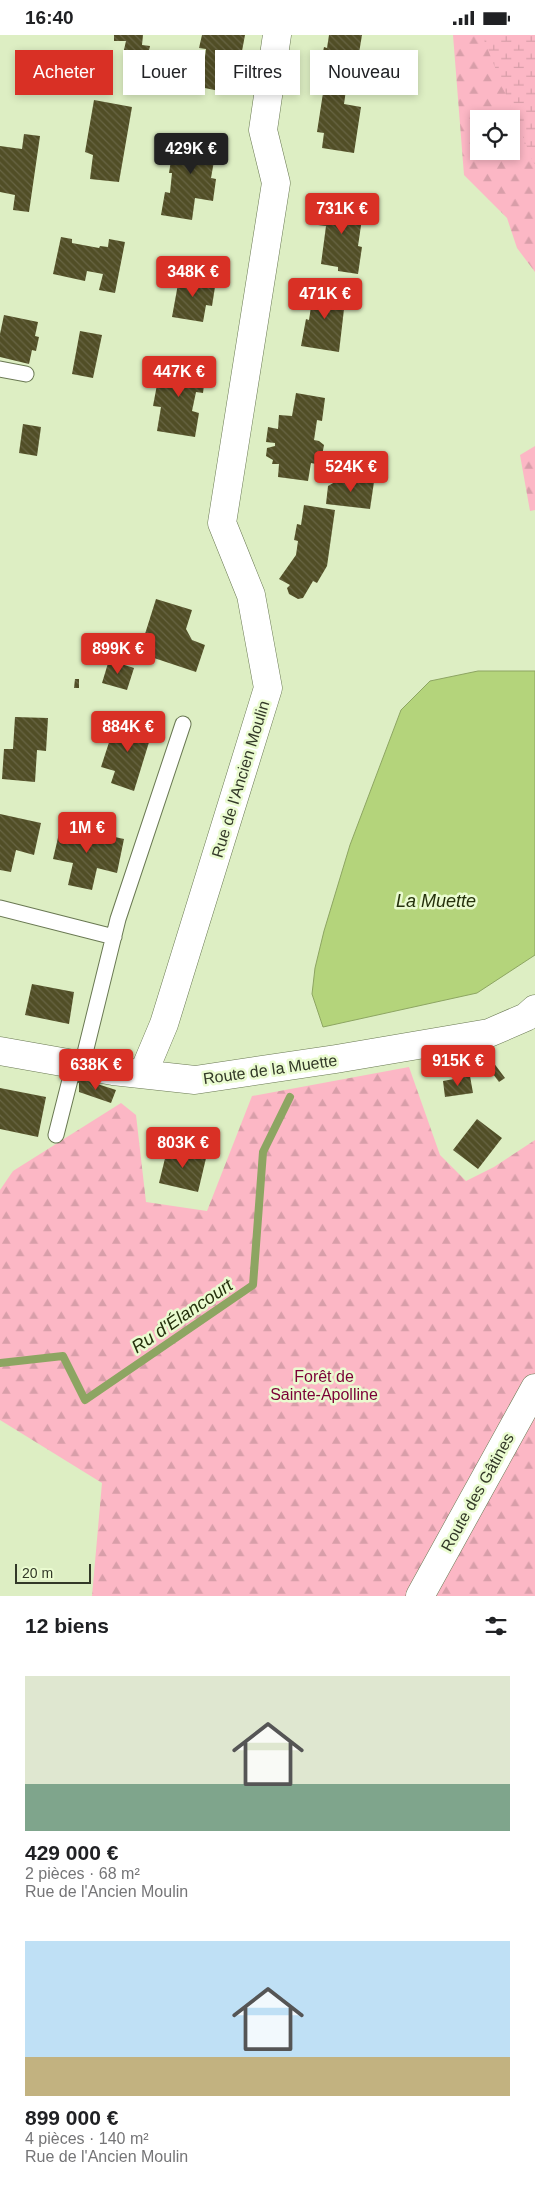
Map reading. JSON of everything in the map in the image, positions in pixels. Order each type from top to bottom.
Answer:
[{"type":"street","name":"Rue de l'Ancien Moulin","points":[[143,1074],[164,1024],[268,688],[251,595],[222,523],[276,183],[264,130],[277,35]]},
{"type":"street","name":"Route de la Muette","points":[[0,1051],[78,1065],[195,1080],[336,1059],[489,1033],[526,1017],[535,1009]]},
{"type":"street","name":"Route des Gâtines","points":[[420,1596],[535,1388]]},
{"type":"lane","points":[[0,369],[26,374]]},
{"type":"lane","points":[[56,1135],[114,937],[183,724]]},
{"type":"lane","points":[[0,908],[114,937]]},
{"type":"green space","points":[[453,35],[535,35],[535,272],[517,248],[507,218],[464,175]]},
{"type":"green space","points":[[482,35],[535,35],[535,164],[520,130],[520,110],[512,110]]},
{"type":"green space","points":[[535,446],[535,510],[530,511],[520,455]]},
{"type":"green space","name":"Forêt de Sainte-Apolline","points":[[409,1067],[440,1155],[466,1181],[494,1167],[535,1140],[535,1596],[92,1596],[102,1483],[0,1420],[0,1190],[13,1171],[121,1103],[136,1115],[146,1202],[207,1211],[252,1096]]},
{"type":"water","name":"La Muette","points":[[478,671],[535,671],[535,955],[477,993],[323,1027],[312,994],[315,968],[324,931],[350,845],[401,710],[430,681]]},
{"type":"building","points":[[114,35],[143,35],[142,45],[150,46],[149,50],[124,50],[126,41],[114,41]]},
{"type":"building","points":[[202,35],[245,35],[242,50],[215,50],[215,90],[205,88],[206,49],[199,48]]},
{"type":"building","points":[[329,35],[362,35],[360,50],[323,50],[324,47],[327,48]]},
{"type":"building","points":[[323,95],[345,95],[344,104],[361,107],[354,153],[322,148],[324,133],[317,132]]},
{"type":"building","points":[[94,100],[132,107],[119,182],[90,179],[93,155],[85,152]]},
{"type":"building","points":[[24,134],[40,136],[29,212],[13,210],[15,195],[0,192],[0,146],[22,149]]},
{"type":"building","points":[[179,134],[222,140],[219,162],[214,161],[211,178],[216,179],[213,201],[195,198],[192,220],[161,215],[165,192],[170,193],[172,173],[169,173],[172,154],[175,154]]},
{"type":"building","points":[[322,198],[364,205],[358,246],[362,247],[358,274],[338,271],[338,267],[321,264],[326,226],[318,225]]},
{"type":"building","points":[[61,237],[72,239],[72,243],[99,248],[100,246],[108,247],[109,239],[125,242],[115,293],[99,290],[103,274],[87,271],[85,281],[53,274]]},
{"type":"building","points":[[180,273],[210,278],[208,286],[215,287],[212,306],[206,305],[203,322],[172,317]]},
{"type":"building","points":[[314,287],[346,292],[339,352],[301,346],[306,319],[309,320]]},
{"type":"building","points":[[4,315],[38,322],[35,336],[39,337],[36,351],[32,350],[29,364],[0,357],[0,334]]},
{"type":"building","points":[[80,331],[102,335],[93,378],[72,374]]},
{"type":"building","points":[[168,358],[187,361],[187,366],[206,370],[203,393],[196,392],[192,411],[199,413],[195,437],[157,431],[161,407],[153,406],[159,374],[165,375]]},
{"type":"building","points":[[296,393],[325,398],[322,421],[317,420],[314,440],[324,445],[321,461],[316,464],[311,463],[308,481],[278,477],[279,464],[272,464],[273,460],[266,456],[267,448],[275,446],[275,443],[266,442],[268,427],[278,429],[279,415],[292,416]]},
{"type":"building","points":[[23,424],[41,427],[37,456],[19,453]]},
{"type":"building","points":[[342,478],[374,482],[370,509],[326,504],[328,486]]},
{"type":"building","points":[[304,505],[335,510],[327,566],[317,583],[313,581],[303,598],[298,599],[289,594],[287,588],[290,585],[279,579],[296,555],[298,541],[294,540],[297,524],[301,525]]},
{"type":"building","points":[[156,599],[192,610],[186,629],[192,640],[205,645],[196,672],[139,653]]},
{"type":"building","points":[[109,660],[134,668],[127,690],[102,683]]},
{"type":"building","points":[[75,679],[79,679],[79,688],[74,688]]},
{"type":"building","points":[[15,717],[48,718],[46,751],[37,750],[35,782],[2,779],[4,749],[13,749]]},
{"type":"building","points":[[131,719],[154,726],[134,791],[111,783],[115,771],[101,767],[114,727],[127,732]]},
{"type":"building","points":[[0,814],[41,823],[34,855],[16,850],[11,872],[0,870]]},
{"type":"building","points":[[61,825],[124,839],[117,873],[97,868],[92,890],[68,885],[73,863],[53,859]]},
{"type":"building","points":[[32,984],[74,992],[69,1024],[25,1015]]},
{"type":"building","points":[[493,1062],[505,1078],[499,1082],[487,1066]]},
{"type":"building","points":[[470,1076],[473,1093],[445,1097],[443,1081]]},
{"type":"building","points":[[82,1079],[116,1090],[111,1103],[79,1092],[79,1083],[74,1081]]},
{"type":"building","points":[[0,1088],[46,1097],[38,1137],[0,1129]]},
{"type":"building","points":[[477,1119],[502,1138],[478,1169],[453,1150]]},
{"type":"building","points":[[168,1146],[207,1154],[198,1192],[159,1183]]},
{"type":"waterway","name":"Ru d'Élancourt","points":[[0,1363],[63,1356],[85,1400],[253,1285],[263,1152],[290,1097]]}]
